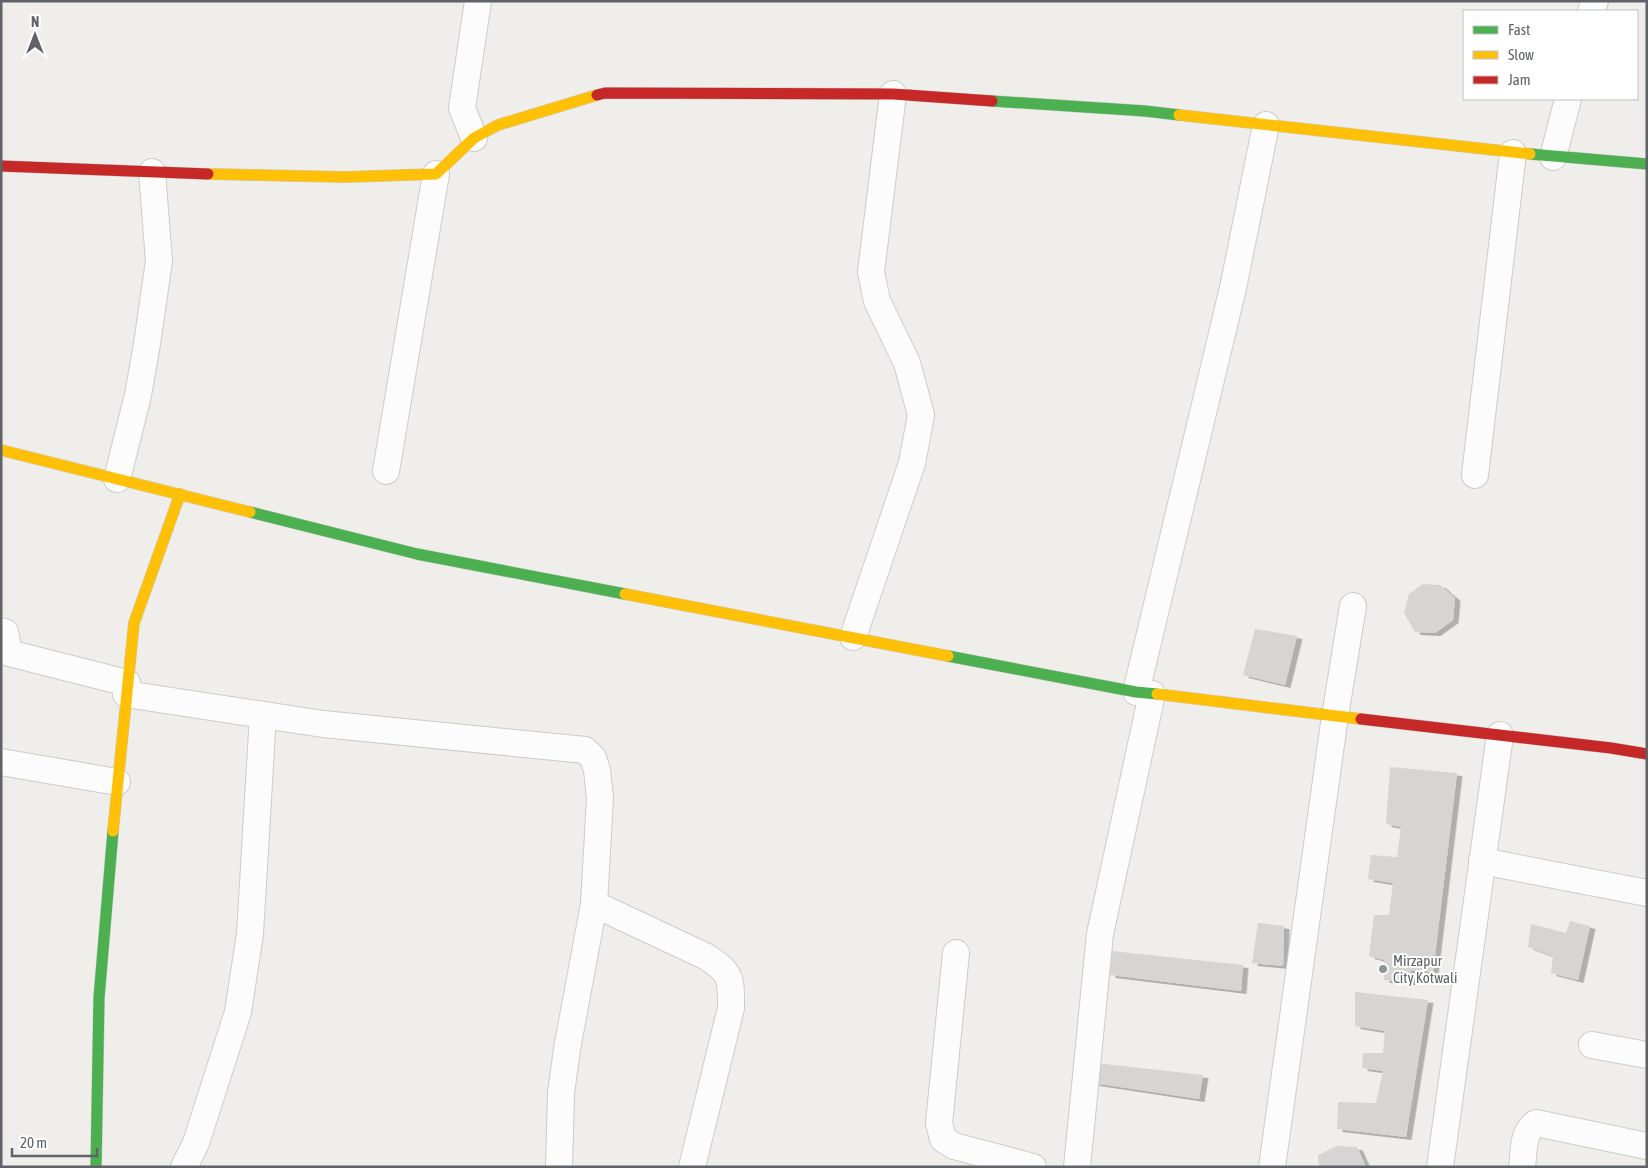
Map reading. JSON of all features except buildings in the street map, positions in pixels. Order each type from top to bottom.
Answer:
[{"type":"street","points":[[474,138],[462,108],[478,1]]},
{"type":"street","points":[[386,471],[436,174],[474,138],[498,125],[605,93],[893,94],[1146,111],[1513,153],[1647,164]]},
{"type":"street","points":[[853,637],[912,463],[922,415],[907,362],[877,301],[871,272],[893,94]]},
{"type":"street","points":[[1554,156],[1568,100]]},
{"type":"street","points":[[1077,1167],[1100,934],[1144,693],[1233,288],[1266,125]]},
{"type":"street","points":[[1475,475],[1513,153]]},
{"type":"street","points":[[1,166],[345,177],[436,174]]},
{"type":"street","points":[[117,478],[138,395],[148,344],[159,261],[152,172]]},
{"type":"street","points":[[1,450],[417,554],[1144,693],[1611,748],[1647,754]]},
{"type":"street","points":[[96,1167],[100,998],[117,782],[134,623],[180,494]]},
{"type":"street","points":[[1272,1167],[1335,716],[1353,606]]},
{"type":"street","points":[[1,631],[6,632],[9,653],[127,689],[263,715],[323,724],[585,750],[593,758],[597,770],[600,798],[594,904],[567,1049],[561,1093],[558,1139],[559,1167]]},
{"type":"street","points":[[184,1167],[196,1143],[238,1012],[250,934],[263,715]]},
{"type":"street","points":[[1440,1167],[1500,735]]},
{"type":"street","points":[[1,762],[117,782]]},
{"type":"street","points":[[1482,861],[1647,892]]},
{"type":"street","points":[[594,904],[705,956],[722,967],[731,982],[730,1008],[692,1167]]},
{"type":"street","points":[[956,953],[939,1123],[943,1139],[954,1146],[1033,1167]]},
{"type":"street","points":[[1592,1045],[1647,1055]]},
{"type":"street","points":[[1522,1167],[1525,1135],[1530,1127],[1536,1123],[1647,1146]]},
{"type":"traffic: fast","points":[[992,101],[1179,115]]},
{"type":"traffic: fast","points":[[1530,154],[1647,164]]},
{"type":"traffic: fast","points":[[250,512],[417,554],[625,594]]},
{"type":"traffic: fast","points":[[948,656],[1136,692],[1157,694]]},
{"type":"traffic: fast","points":[[96,1167],[99,998],[113,831]]},
{"type":"traffic: slow","points":[[208,174],[345,177],[436,174],[474,138],[498,125],[597,95]]},
{"type":"traffic: slow","points":[[1179,115],[1530,154]]},
{"type":"traffic: slow","points":[[1,450],[250,512]]},
{"type":"traffic: slow","points":[[113,831],[134,623],[180,494]]},
{"type":"traffic: slow","points":[[625,594],[948,656]]},
{"type":"traffic: slow","points":[[1157,694],[1361,719]]},
{"type":"traffic: jam","points":[[597,95],[605,93],[893,94],[992,101]]},
{"type":"traffic: jam","points":[[1,166],[208,174]]},
{"type":"traffic: jam","points":[[1361,719],[1611,748],[1647,754]]},
{"type":"place","name":"Mirzapur City Kotwali","points":[[1383,969]]}]
